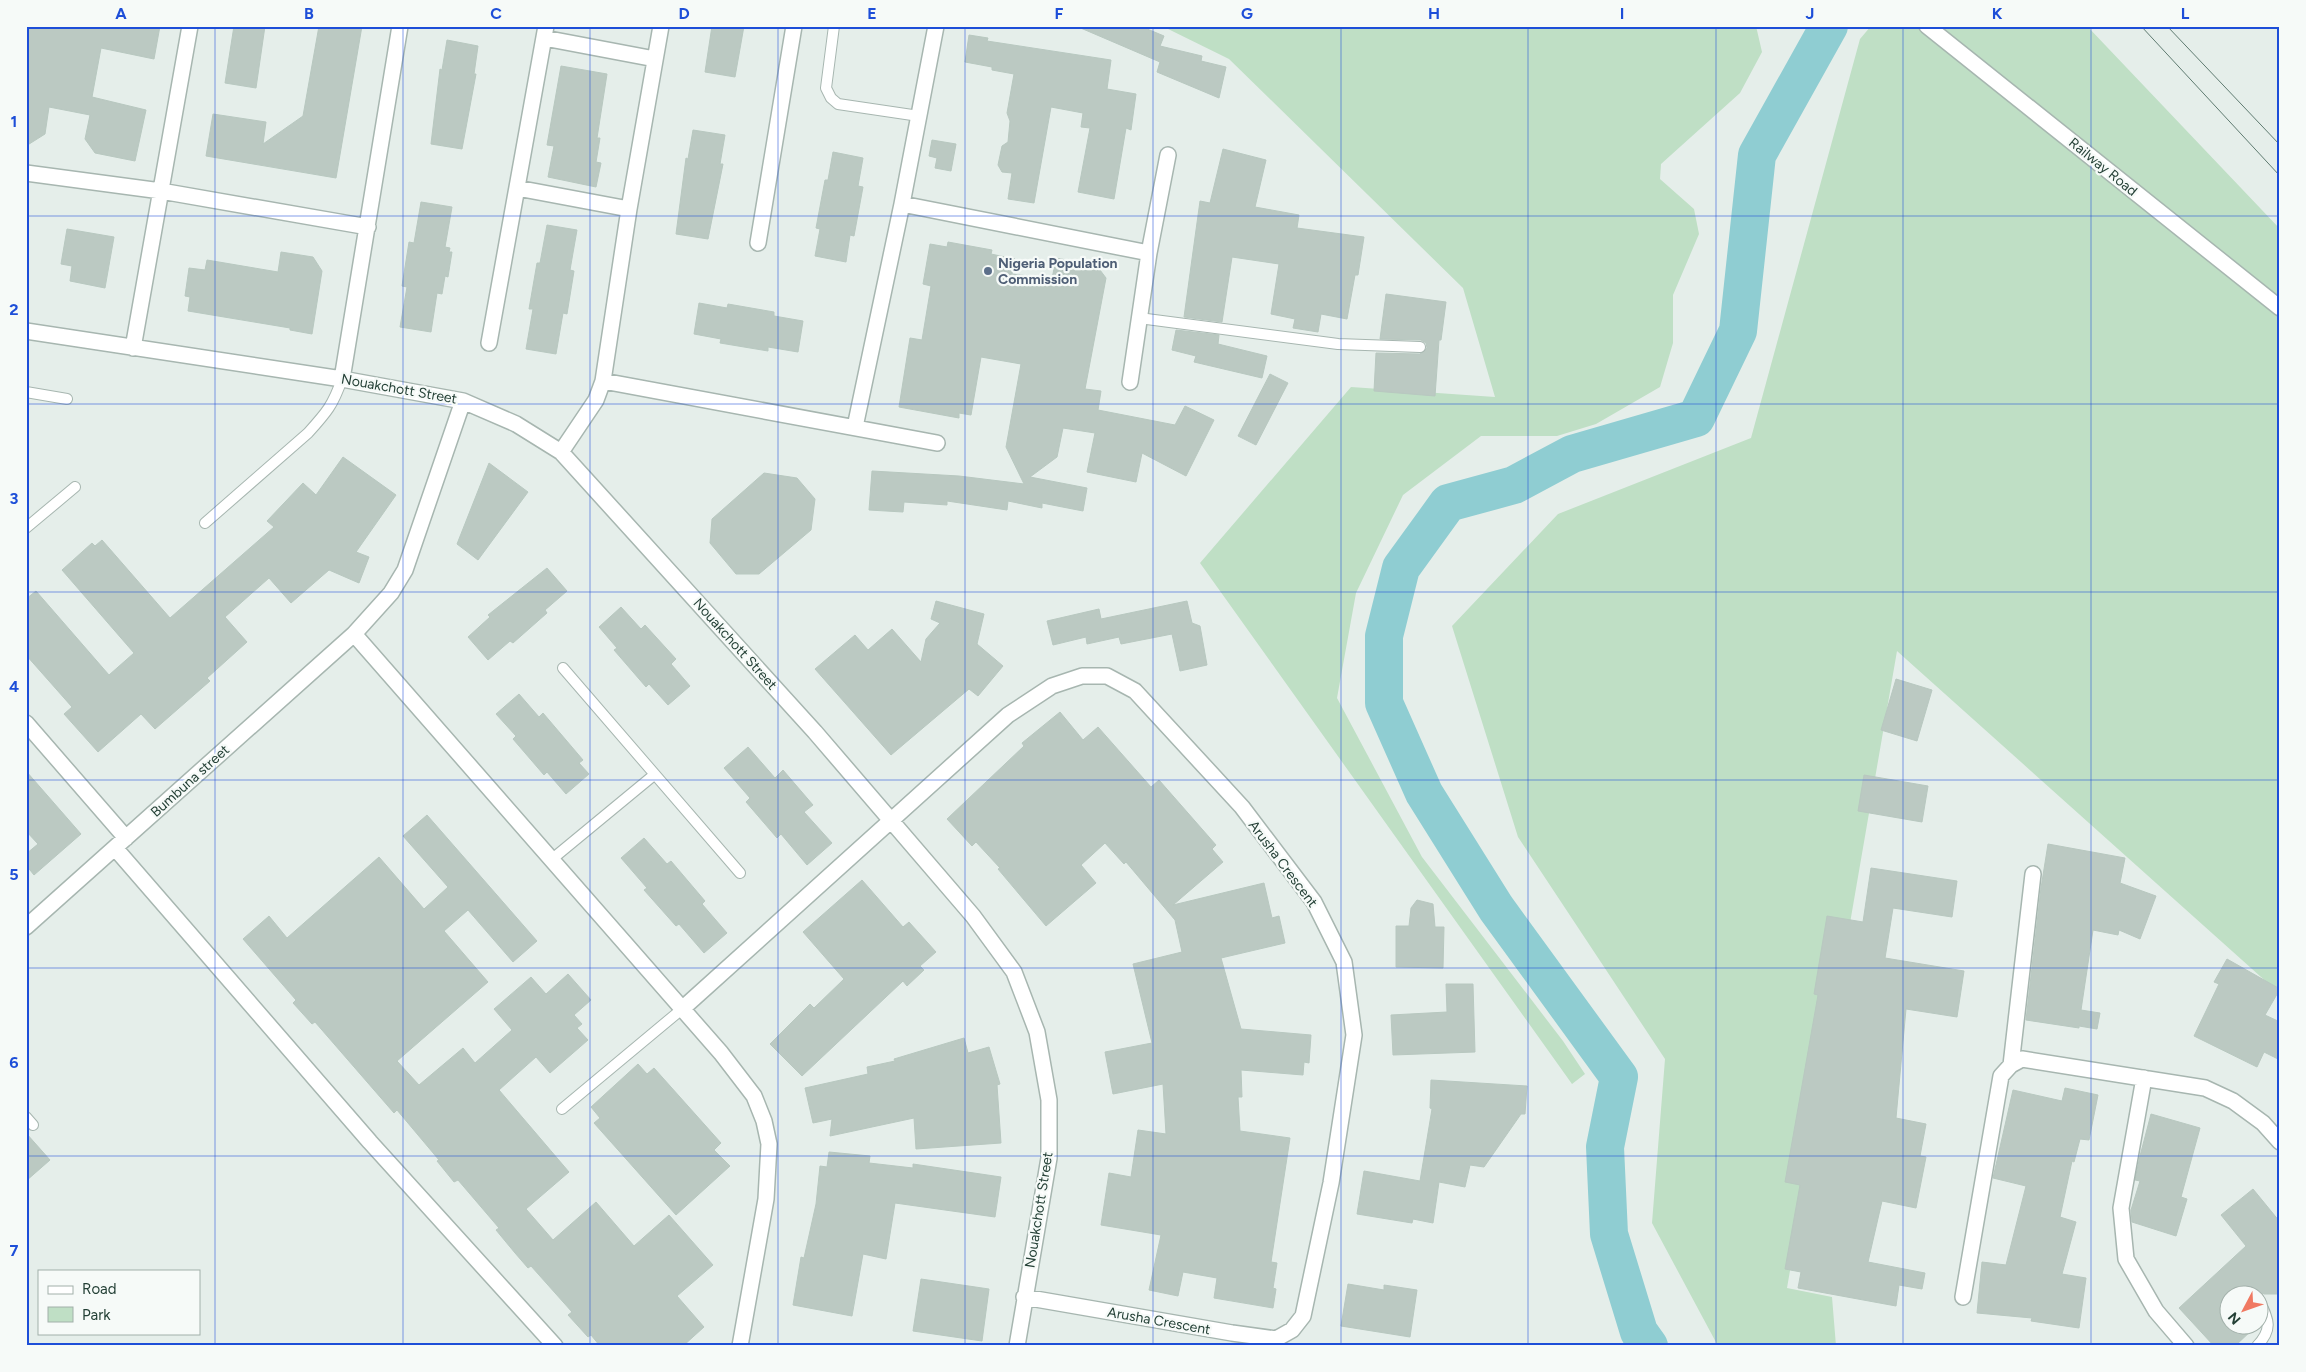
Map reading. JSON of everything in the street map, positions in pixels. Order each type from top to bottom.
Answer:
[{"type":"street","points":[[133,348],[190,26]]},
{"type":"street","points":[[342,378],[400,26]]},
{"type":"street","points":[[561,452],[596,400],[603,381],[629,209],[661,26]]},
{"type":"street","points":[[758,243],[794,26]]},
{"type":"street","points":[[855,427],[902,204],[936,26]]},
{"type":"street","name":"Railway Road","points":[[1926,26],[2280,308]]},
{"type":"street","points":[[490,343],[545,32],[655,59]]},
{"type":"street","points":[[1130,382],[1149,253],[1168,155]]},
{"type":"street","points":[[26,173],[161,191],[368,226]]},
{"type":"street","points":[[517,188],[629,209]]},
{"type":"street","points":[[902,204],[1149,253]]},
{"type":"street","name":"Nouakchott Street","points":[[26,331],[342,378],[463,401],[516,424],[561,452],[815,732],[973,916],[1014,972],[1037,1032],[1048,1100],[1049,1158],[1017,1346]]},
{"type":"street","points":[[603,381],[937,443]]},
{"type":"street","name":"Bumbuna street","points":[[26,927],[354,634],[391,593],[405,570],[463,401]]},
{"type":"street","points":[[354,634],[721,1053],[754,1096],[764,1121],[769,1144],[766,1200],[740,1346]]},
{"type":"street","name":"Arusha Crescent","points":[[682,1009],[1008,715],[1052,686],[1082,676],[1107,676],[1135,691],[1242,807],[1314,902],[1344,962],[1354,1035],[1331,1183],[1303,1316],[1292,1330],[1276,1339],[1232,1334],[1024,1297]]},
{"type":"street","points":[[26,723],[121,843],[370,1142],[555,1346]]},
{"type":"street","points":[[2011,1065],[2033,874]]},
{"type":"street","points":[[1962,1297],[2002,1076],[2011,1065],[2022,1059],[2205,1088],[2233,1101],[2263,1123],[2280,1142]]},
{"type":"street","points":[[2144,1078],[2121,1208],[2126,1259],[2156,1311],[2186,1346]]},
{"type":"lane","points":[[834,26],[826,88],[830,98],[838,104],[919,116]]},
{"type":"lane","points":[[1139,318],[1338,344],[1420,347]]},
{"type":"lane","points":[[205,523],[318,422],[334,402],[342,378]]},
{"type":"lane","points":[[26,392],[67,400]]},
{"type":"lane","points":[[26,528],[75,487]]},
{"type":"lane","points":[[563,668],[740,873]]},
{"type":"lane","points":[[551,860],[654,775]]},
{"type":"lane","points":[[562,1109],[682,1009]]},
{"type":"lane","points":[[2257,1346],[2267,1334]]},
{"type":"green space","points":[[1162,26],[1756,26],[1762,52],[1740,93],[1661,164],[1660,179],[1694,209],[1699,234],[1673,295],[1673,343],[1660,387],[1596,424],[1557,436],[1481,436],[1403,495],[1356,593],[1337,698],[1422,857],[1563,1041],[1585,1074],[1572,1084],[1200,563],[1351,387],[1495,397],[1463,288],[1229,59]]},
{"type":"green space","points":[[1871,26],[2087,26],[2280,229],[2280,994],[1897,651],[1787,1288],[1832,1297],[1836,1346],[1718,1346],[1652,1223],[1665,1059],[1518,837],[1452,626],[1558,514],[1751,438],[1860,39]]},
{"type":"building","points":[[26,26],[160,26],[154,59],[101,48],[92,97],[146,110],[135,161],[95,153],[85,139],[90,115],[49,107],[45,134],[26,146]]},
{"type":"building","points":[[234,26],[265,26],[256,88],[225,83]]},
{"type":"building","points":[[319,26],[362,26],[336,178],[206,156],[213,114],[266,122],[263,144],[303,116]]},
{"type":"building","points":[[712,26],[744,26],[735,77],[705,72]]},
{"type":"building","points":[[1076,26],[1140,26],[1164,36],[1160,46],[1202,56],[1201,61],[1226,67],[1219,98],[1157,72],[1160,62]]},
{"type":"building","points":[[969,35],[988,38],[987,41],[1111,60],[1107,89],[1136,94],[1131,130],[1126,128],[1114,199],[1078,192],[1090,128],[1081,127],[1083,113],[1051,107],[1034,203],[1008,199],[1012,173],[1002,172],[998,165],[1002,146],[1008,142],[1010,121],[1007,113],[1014,74],[992,70],[992,67],[965,62]]},
{"type":"building","points":[[447,40],[478,46],[474,74],[476,74],[462,149],[431,144],[440,69],[442,70]]},
{"type":"building","points":[[561,66],[607,74],[597,138],[600,138],[596,162],[601,163],[596,187],[548,177],[554,146],[547,145]]},
{"type":"building","points":[[693,130],[725,135],[720,164],[723,164],[708,239],[676,234],[686,158],[688,159]]},
{"type":"building","points":[[932,140],[956,144],[951,171],[935,168],[937,158],[929,156]]},
{"type":"building","points":[[1223,149],[1266,160],[1255,207],[1299,215],[1297,228],[1364,237],[1358,275],[1355,275],[1347,319],[1321,314],[1318,332],[1293,328],[1295,319],[1271,314],[1279,264],[1232,257],[1222,322],[1184,317],[1200,201],[1210,203]]},
{"type":"building","points":[[833,152],[863,158],[858,186],[863,187],[854,236],[850,235],[846,262],[815,256],[820,229],[816,228],[825,180],[828,180]]},
{"type":"building","points":[[421,202],[452,207],[445,247],[450,248],[449,252],[452,252],[448,277],[445,276],[442,294],[437,293],[431,332],[400,327],[407,287],[402,286],[409,242],[414,243]]},
{"type":"building","points":[[547,225],[577,230],[570,270],[574,271],[567,314],[563,313],[556,354],[526,349],[533,309],[529,309],[537,263],[540,263]]},
{"type":"building","points":[[67,229],[114,237],[105,288],[70,281],[72,266],[61,264]]},
{"type":"building","points":[[948,242],[992,250],[991,254],[1015,259],[1012,274],[1052,279],[1056,258],[1097,266],[1106,278],[1085,389],[1101,391],[1098,410],[1175,425],[1185,406],[1214,420],[1186,476],[1142,453],[1136,482],[1087,472],[1095,433],[1063,428],[1057,457],[1030,477],[1087,488],[1083,511],[1042,503],[1042,508],[1008,501],[1007,510],[947,501],[947,505],[904,502],[903,512],[869,510],[872,471],[959,476],[1024,484],[1006,447],[1021,364],[981,357],[971,415],[959,413],[959,418],[899,407],[910,338],[922,340],[931,286],[923,284],[930,244],[947,247]]},
{"type":"building","points":[[281,252],[313,257],[322,271],[312,334],[290,330],[290,328],[188,311],[190,297],[185,296],[189,268],[205,270],[207,260],[278,272]]},
{"type":"building","points":[[1386,294],[1446,302],[1441,340],[1439,340],[1435,396],[1374,391],[1376,353],[1420,354],[1427,348],[1426,343],[1421,340],[1380,339]]},
{"type":"building","points":[[699,303],[727,308],[728,304],[774,312],[774,316],[803,321],[798,352],[768,347],[768,351],[720,343],[721,339],[694,334]]},
{"type":"building","points":[[1176,330],[1219,335],[1218,344],[1267,356],[1262,378],[1194,362],[1196,356],[1172,350]]},
{"type":"building","points":[[1270,374],[1288,383],[1256,445],[1238,436]]},
{"type":"building","points":[[343,457],[396,495],[356,552],[369,557],[359,583],[329,570],[291,603],[269,578],[225,617],[247,642],[207,678],[210,681],[155,729],[141,714],[98,752],[64,714],[72,707],[26,655],[26,599],[36,591],[109,675],[134,653],[62,570],[92,543],[95,546],[102,540],[170,618],[274,527],[267,521],[303,483],[316,495]]},
{"type":"building","points":[[489,463],[528,492],[478,560],[457,544]]},
{"type":"building","points":[[764,473],[797,478],[815,499],[811,530],[759,574],[736,574],[710,543],[712,519]]},
{"type":"building","points":[[547,568],[567,591],[545,610],[547,613],[513,643],[510,641],[488,660],[468,637],[490,617],[488,615]]},
{"type":"building","points":[[936,601],[984,614],[977,644],[1003,666],[978,696],[969,689],[891,755],[815,669],[855,635],[868,650],[892,629],[921,662],[926,639],[940,623],[931,619]]},
{"type":"building","points":[[1187,601],[1192,623],[1200,626],[1207,665],[1180,671],[1172,634],[1121,644],[1119,637],[1087,644],[1086,637],[1053,645],[1047,621],[1099,609],[1101,619]]},
{"type":"building","points":[[621,607],[641,629],[645,625],[676,659],[671,664],[690,686],[668,705],[649,684],[646,687],[614,650],[617,648],[599,627]]},
{"type":"building","points":[[1896,679],[1932,690],[1917,741],[1881,730]]},
{"type":"building","points":[[519,694],[539,717],[543,713],[583,760],[579,763],[589,774],[566,794],[547,772],[544,775],[513,739],[516,736],[496,714]]},
{"type":"building","points":[[1060,712],[1083,740],[1098,727],[1151,787],[1159,780],[1216,845],[1212,849],[1223,862],[1173,905],[1264,883],[1272,918],[1279,916],[1285,943],[1221,958],[1241,1029],[1311,1035],[1309,1063],[1304,1062],[1303,1075],[1241,1070],[1242,1097],[1238,1097],[1240,1131],[1290,1138],[1271,1262],[1277,1263],[1273,1288],[1276,1289],[1273,1308],[1214,1298],[1217,1278],[1183,1272],[1178,1296],[1149,1290],[1161,1235],[1101,1225],[1109,1173],[1131,1177],[1138,1130],[1166,1134],[1163,1084],[1113,1094],[1105,1052],[1152,1043],[1133,964],[1182,952],[1175,920],[1126,862],[1124,864],[1105,843],[1081,865],[1096,883],[1046,926],[998,869],[1000,868],[976,842],[972,846],[947,819],[1024,746],[1022,743]]},
{"type":"building","points":[[748,747],[775,778],[783,770],[813,805],[804,812],[832,843],[807,865],[781,834],[777,838],[746,802],[750,798],[724,768]]},
{"type":"building","points":[[26,771],[81,834],[34,875],[26,865],[26,854],[38,844],[26,831]]},
{"type":"building","points":[[1864,775],[1928,786],[1922,822],[1858,811]]},
{"type":"building","points":[[427,815],[537,941],[513,962],[468,910],[444,931],[488,982],[397,1061],[419,1085],[463,1048],[475,1063],[512,1030],[494,1009],[531,977],[546,994],[568,974],[591,1000],[574,1015],[582,1024],[577,1028],[588,1040],[550,1073],[536,1057],[499,1090],[569,1172],[526,1209],[553,1240],[596,1202],[634,1246],[669,1215],[713,1265],[677,1296],[704,1327],[683,1346],[600,1346],[591,1335],[588,1337],[568,1315],[572,1312],[531,1266],[528,1268],[515,1253],[496,1230],[499,1228],[458,1180],[454,1182],[437,1161],[439,1160],[397,1110],[394,1113],[315,1022],[312,1024],[293,1003],[296,1000],[243,939],[269,916],[287,938],[379,857],[424,909],[448,887],[403,836]]},
{"type":"building","points":[[644,838],[667,864],[671,861],[705,901],[702,904],[727,933],[704,953],[679,924],[676,926],[644,890],[647,888],[621,858]]},
{"type":"building","points":[[2048,844],[2125,858],[2120,883],[2156,896],[2140,939],[2119,930],[2118,935],[2093,930],[2081,1010],[2100,1013],[2097,1029],[2026,1020]]},
{"type":"building","points":[[1871,868],[1957,881],[1952,917],[1893,908],[1885,958],[1964,971],[1957,1017],[1906,1009],[1896,1118],[1926,1124],[1920,1156],[1926,1157],[1916,1208],[1882,1201],[1868,1262],[1925,1273],[1922,1289],[1899,1285],[1896,1306],[1798,1288],[1801,1272],[1785,1269],[1800,1185],[1785,1182],[1818,995],[1814,994],[1827,916],[1863,922]]},
{"type":"building","points":[[862,880],[903,927],[909,922],[936,952],[920,966],[924,970],[907,986],[903,981],[802,1076],[770,1044],[810,1004],[814,1008],[844,979],[803,932]]},
{"type":"building","points":[[1417,900],[1433,904],[1435,927],[1444,927],[1443,968],[1396,967],[1396,926],[1409,926],[1411,908]]},
{"type":"building","points":[[2227,959],[2280,989],[2265,1015],[2280,1022],[2280,1060],[2264,1052],[2257,1067],[2194,1036],[2219,984],[2214,982]]},
{"type":"building","points":[[1446,984],[1473,984],[1475,1052],[1393,1055],[1391,1015],[1447,1012]]},
{"type":"building","points":[[964,1038],[968,1053],[989,1047],[1000,1084],[997,1085],[1001,1143],[916,1149],[914,1118],[830,1136],[832,1119],[813,1123],[805,1088],[868,1074],[867,1067],[895,1061],[894,1059]]},
{"type":"building","points":[[638,1064],[647,1074],[654,1068],[721,1143],[714,1150],[730,1166],[676,1215],[594,1123],[600,1118],[591,1107]]},
{"type":"building","points":[[1431,1080],[1527,1086],[1525,1114],[1521,1114],[1484,1167],[1470,1165],[1465,1187],[1439,1182],[1433,1223],[1413,1219],[1412,1223],[1357,1214],[1364,1171],[1420,1181],[1432,1109],[1430,1108]]},
{"type":"building","points":[[2065,1088],[2098,1095],[2089,1140],[2080,1139],[2074,1162],[2072,1161],[2060,1217],[2076,1222],[2062,1274],[2086,1278],[2079,1328],[2031,1321],[2032,1318],[1977,1313],[1982,1262],[2006,1265],[2026,1186],[1993,1178],[2013,1090],[2062,1101]]},
{"type":"building","points":[[2151,1114],[2200,1128],[2181,1197],[2187,1199],[2176,1236],[2132,1222],[2131,1210],[2140,1181],[2135,1180]]},
{"type":"building","points":[[26,1133],[50,1160],[26,1181]]},
{"type":"building","points":[[829,1152],[870,1156],[869,1163],[913,1168],[913,1164],[1001,1177],[995,1217],[895,1203],[886,1259],[863,1254],[852,1316],[793,1305],[801,1257],[804,1258],[816,1204],[820,1166],[827,1167]]},
{"type":"building","points":[[2253,1189],[2280,1222],[2280,1294],[2268,1294],[2268,1284],[2218,1284],[2218,1334],[2248,1334],[2235,1346],[2214,1346],[2179,1308],[2246,1246],[2221,1215]]},
{"type":"building","points":[[921,1279],[989,1289],[982,1341],[913,1331]]},
{"type":"building","points":[[1348,1284],[1384,1290],[1384,1285],[1417,1290],[1410,1337],[1341,1326]]},
{"type":"waterway","points":[[1649,1346],[1639,1332],[1609,1234],[1605,1147],[1619,1077],[1496,908],[1424,793],[1384,703],[1384,636],[1401,568],[1448,503],[1514,485],[1572,454],[1696,418],[1738,331],[1757,155],[1829,26]]},
{"type":"tram line","points":[[2141,26],[2280,176]]},
{"type":"tram line","points":[[2167,26],[2280,145]]},
{"type":"place","name":"Nigeria Population Commission","points":[[988,271]]}]
